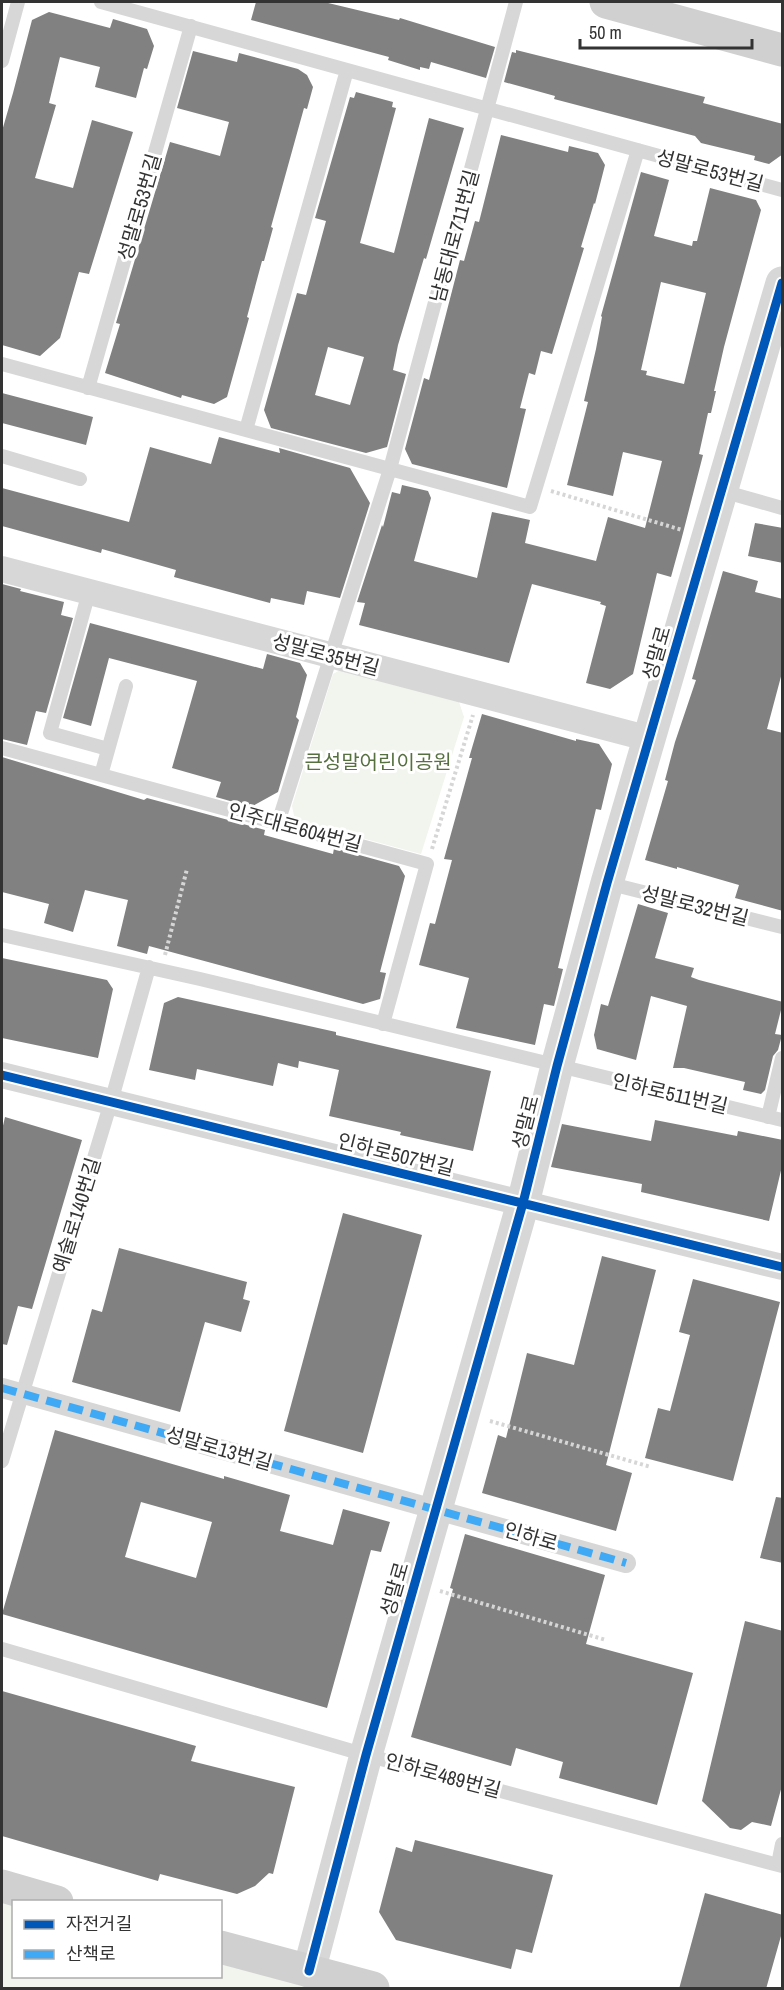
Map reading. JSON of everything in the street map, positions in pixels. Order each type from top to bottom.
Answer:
[{"type":"main road","points":[[606,2],[783,50]]},
{"type":"main road","points":[[2,1886],[50,1900]]},
{"type":"main road","points":[[222,1948],[373,1989]]},
{"type":"street","name":"성말로","points":[[309,1971],[366,1755],[523,1203],[557,1066],[607,883],[783,283]]},
{"type":"street","name":"성말로35번길","points":[[2,569],[650,739]]},
{"type":"street","name":"인하로507번길","points":[[2,1075],[783,1267]]},
{"type":"street","name":"성말로13번길","points":[[2,1388],[436,1509]]},
{"type":"street","name":"인하로","points":[[436,1509],[626,1563]]},
{"type":"lane","points":[[2,61],[18,2]]},
{"type":"lane","name":"성말로53번길","points":[[101,2],[783,190]]},
{"type":"lane","name":"남동대로711번길","points":[[278,823],[390,470],[516,2]]},
{"type":"lane","name":"성말로53번길","points":[[88,388],[190,26]]},
{"type":"lane","points":[[246,430],[347,70]]},
{"type":"lane","name":"성말로53번길","points":[[390,470],[530,507],[638,150]]},
{"type":"lane","points":[[2,364],[390,470]]},
{"type":"lane","points":[[2,456],[81,478]]},
{"type":"lane","points":[[722,491],[783,508]]},
{"type":"lane","points":[[88,592],[50,733],[108,749]]},
{"type":"lane","points":[[101,775],[126,686]]},
{"type":"lane","name":"인주대로604번길","points":[[2,748],[427,864]]},
{"type":"lane","points":[[382,1024],[427,864]]},
{"type":"lane","name":"성말로32번길","points":[[607,883],[783,927]]},
{"type":"lane","points":[[2,935],[155,969],[557,1066]]},
{"type":"lane","name":"예술로140번길","points":[[2,1461],[111,1102],[155,969]]},
{"type":"lane","points":[[768,1117],[783,1058]]},
{"type":"lane","name":"인하로511번길","points":[[557,1066],[783,1120]]},
{"type":"lane","name":"인하로489번길","points":[[2,1649],[366,1755],[780,1865]]},
{"type":"lane","points":[[780,1865],[783,1844]]},
{"type":"path","points":[[536,487],[708,538]]},
{"type":"path","points":[[427,864],[480,694]]},
{"type":"path","points":[[155,969],[187,868]]},
{"type":"path","points":[[463,1414],[651,1467]]},
{"type":"path","points":[[414,1584],[606,1640]]},
{"type":"green space","name":"큰성말어린이공원","points":[[346,667],[458,699],[464,717],[421,854],[295,820],[292,806],[333,674]]},
{"type":"green space","points":[[2,1886],[12,1900],[12,1978],[222,1978],[222,1947],[373,1988],[2,1988]]},
{"type":"building","points":[[256,2],[324,2],[399,20],[400,18],[495,47],[486,78],[431,62],[429,69],[420,67],[420,70],[388,60],[389,57],[251,20]]},
{"type":"building","points":[[49,12],[110,28],[113,19],[147,29],[154,46],[147,69],[144,68],[136,98],[95,87],[100,67],[60,57],[49,103],[56,105],[35,178],[73,188],[92,120],[133,132],[89,274],[79,272],[60,338],[40,356],[2,345],[2,131],[32,20]]},
{"type":"building","points":[[516,50],[705,97],[703,103],[783,124],[783,154],[769,164],[754,160],[755,156],[701,143],[695,136],[554,99],[555,96],[504,82],[512,52],[516,53]]},
{"type":"building","points":[[193,51],[237,62],[239,53],[298,69],[307,75],[313,87],[307,109],[304,108],[227,397],[214,404],[182,395],[181,398],[105,373],[120,324],[116,323],[170,142],[220,156],[229,122],[177,108]]},
{"type":"building","points":[[356,92],[393,102],[392,107],[396,108],[360,243],[394,253],[429,118],[464,128],[398,345],[393,370],[406,374],[387,447],[366,453],[271,428],[264,410],[297,293],[306,295],[326,221],[315,218],[350,97],[354,98]],"holes":[[[328,347],[364,357],[350,405],[315,395]]]},
{"type":"building","points":[[501,135],[568,152],[569,146],[598,153],[605,165],[581,247],[584,248],[552,354],[541,351],[535,375],[529,373],[520,408],[526,409],[507,488],[412,464],[405,449],[424,378],[429,380],[460,260],[464,261],[475,221],[479,222]]},
{"type":"building","points":[[641,172],[669,180],[654,236],[692,246],[693,241],[697,241],[710,188],[756,200],[761,210],[724,347],[711,413],[708,413],[699,454],[703,455],[682,537],[671,577],[657,573],[633,674],[610,689],[586,683],[606,606],[600,604],[601,602],[532,584],[509,663],[359,625],[365,603],[357,602],[382,525],[383,527],[392,492],[400,494],[402,485],[428,491],[431,498],[414,561],[477,578],[492,512],[530,520],[525,543],[596,561],[608,517],[645,528],[662,461],[623,452],[613,496],[567,485],[588,402],[584,401],[601,316]],"holes":[[[661,282],[706,293],[684,384],[646,375],[647,371],[641,370]]]},
{"type":"building","points":[[2,393],[93,417],[86,445],[2,423]]},
{"type":"building","points":[[219,437],[280,453],[279,448],[350,468],[370,503],[340,598],[307,591],[304,605],[271,598],[270,603],[174,577],[176,570],[102,549],[101,553],[2,526],[2,488],[129,522],[150,447],[211,464]]},
{"type":"building","points":[[755,523],[783,528],[783,563],[748,556]]},
{"type":"building","points":[[723,571],[758,581],[755,592],[783,599],[783,669],[767,729],[783,733],[783,911],[735,898],[739,885],[645,860],[668,781],[665,780],[675,742],[696,680],[692,679]]},
{"type":"building","points":[[2,584],[64,602],[61,615],[73,618],[46,713],[36,711],[27,745],[2,739]]},
{"type":"building","points":[[90,623],[263,669],[267,654],[300,663],[307,675],[296,717],[299,720],[278,792],[251,807],[216,797],[221,782],[172,768],[197,681],[109,658],[91,726],[63,718]]},
{"type":"building","points":[[482,714],[576,741],[576,739],[599,744],[612,764],[601,810],[596,809],[558,968],[563,969],[554,1006],[544,1004],[535,1045],[456,1028],[469,978],[419,965],[430,923],[435,924],[452,860],[444,859]]},
{"type":"building","points":[[2,757],[144,800],[147,798],[265,830],[264,835],[333,854],[334,848],[399,866],[405,876],[380,972],[386,973],[380,999],[363,1004],[149,946],[147,954],[117,946],[128,900],[85,890],[73,932],[44,923],[49,904],[2,892]]},
{"type":"building","points":[[638,904],[668,913],[655,958],[694,968],[691,977],[699,980],[783,1002],[775,1034],[782,1035],[778,1050],[773,1056],[765,1090],[761,1094],[743,1090],[745,1082],[684,1068],[673,1068],[687,1006],[651,996],[636,1060],[597,1049],[594,1035],[601,1004],[608,1006]]},
{"type":"building","points":[[2,958],[107,980],[113,989],[98,1058],[2,1038]]},
{"type":"building","points":[[178,997],[336,1032],[336,1035],[491,1071],[473,1151],[329,1116],[339,1070],[299,1061],[298,1068],[278,1063],[273,1086],[197,1069],[195,1080],[149,1070],[164,1003]]},
{"type":"building","points":[[5,1117],[82,1140],[32,1309],[18,1306],[7,1345],[2,1344],[2,1130]]},
{"type":"building","points":[[655,1120],[737,1136],[738,1131],[783,1140],[783,1162],[769,1221],[641,1192],[642,1184],[551,1167],[562,1124],[651,1141]]},
{"type":"building","points":[[343,1213],[422,1235],[363,1453],[284,1431]]},
{"type":"building","points":[[119,1248],[247,1282],[243,1299],[250,1301],[241,1332],[205,1322],[180,1412],[72,1382],[92,1309],[102,1312]]},
{"type":"building","points":[[602,1256],[656,1270],[606,1465],[632,1473],[616,1531],[482,1493],[498,1435],[506,1438],[527,1353],[574,1365]]},
{"type":"building","points":[[693,1279],[780,1302],[733,1481],[645,1458],[658,1408],[670,1411],[690,1335],[679,1332]]},
{"type":"building","points":[[55,1430],[224,1479],[224,1476],[290,1495],[280,1531],[333,1545],[343,1509],[390,1522],[381,1552],[371,1550],[327,1708],[2,1614]],"holes":[[[141,1502],[212,1522],[196,1578],[125,1557]]]},
{"type":"building","points":[[776,1497],[783,1498],[783,1563],[760,1558]]},
{"type":"building","points":[[465,1534],[605,1575],[586,1644],[693,1673],[657,1805],[559,1778],[563,1762],[516,1748],[511,1766],[411,1737],[453,1589],[450,1588]]},
{"type":"building","points":[[745,1621],[783,1631],[783,1782],[771,1826],[752,1822],[741,1830],[730,1828],[702,1801]]},
{"type":"building","points":[[2,1691],[196,1746],[191,1761],[295,1787],[273,1874],[269,1873],[255,1886],[237,1894],[160,1874],[158,1881],[2,1836]]},
{"type":"building","points":[[415,1840],[553,1875],[532,1953],[516,1949],[511,1969],[396,1940],[379,1912],[396,1847],[412,1852]]},
{"type":"building","points":[[705,1893],[783,1915],[783,1929],[766,1989],[679,1989]]},
{"type":"marked path","points":[[2,1388],[626,1563]]},
{"type":"cycle path","points":[[309,1971],[366,1755],[523,1203],[557,1066],[607,883],[782,283]]},
{"type":"cycle path","points":[[2,1075],[782,1267]]}]
